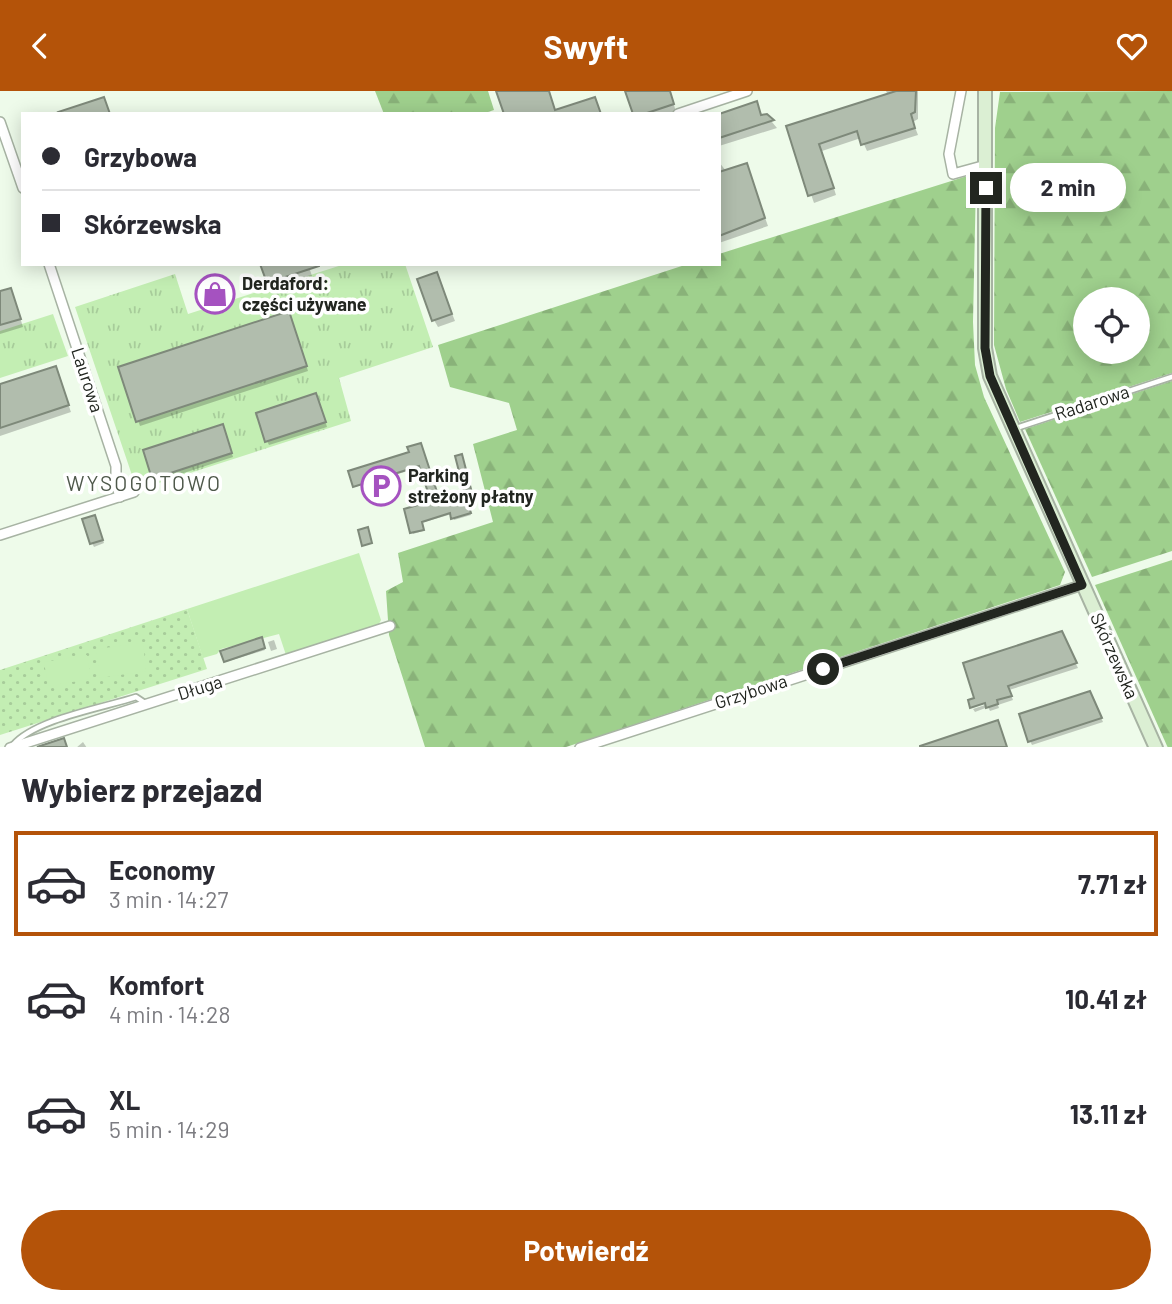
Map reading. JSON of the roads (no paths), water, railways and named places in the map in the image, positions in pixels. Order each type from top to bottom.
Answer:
[{"type":"street","points":[[684,112],[747,91]]},
{"type":"street","points":[[961,91],[949,154],[953,174],[986,165]]},
{"type":"street","name":"Skórzewska","points":[[987,91],[986,362],[1012,429],[1156,747]]},
{"type":"street","points":[[0,122],[21,182]]},
{"type":"street","name":"Laurowa","points":[[50,266],[116,466],[116,483],[120,497]]},
{"type":"street","points":[[0,535],[134,492]]},
{"type":"street","name":"Grzybowa","points":[[580,747],[1082,585]]},
{"type":"street","name":"Długa","points":[[11,747],[390,626]]},
{"type":"lane","name":"Radarowa","points":[[1012,429],[1172,377]]},
{"type":"place","name":"Derdaford: części używane","points":[[215,294]]},
{"type":"place","name":"Parking streżony płatny","points":[[381,486]]},
{"type":"district","name":"WYSOGOTOWO","points":[[144,484]]}]
